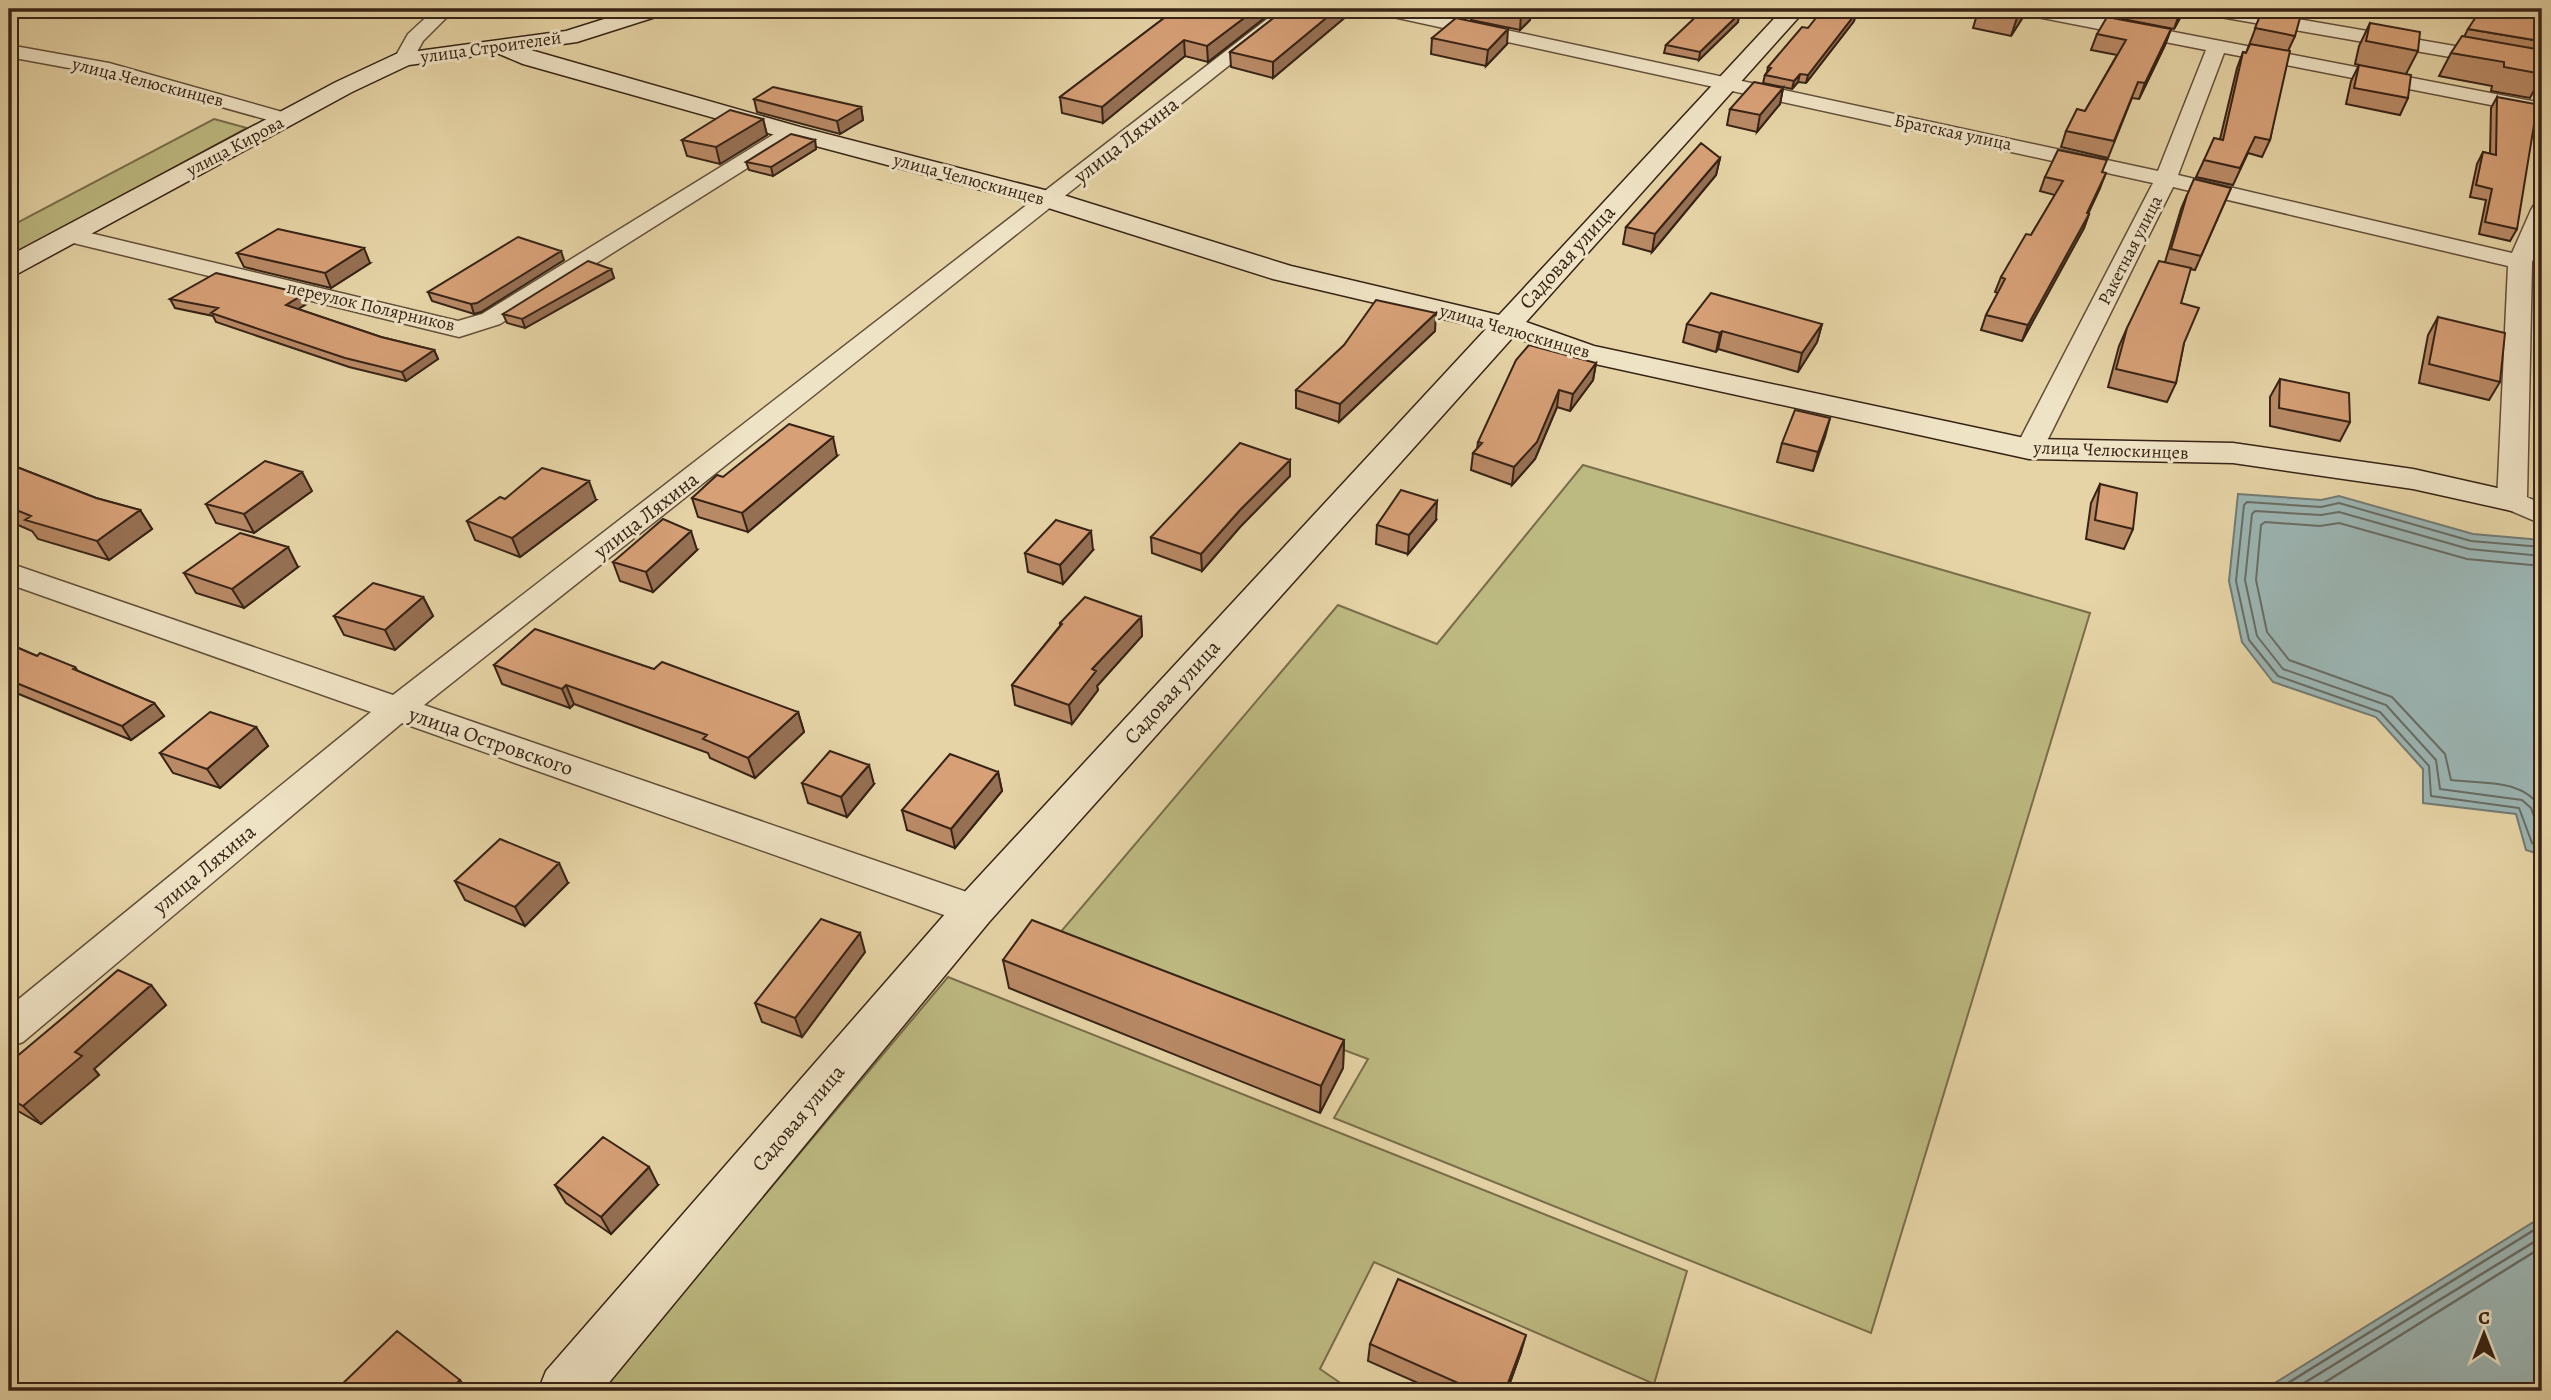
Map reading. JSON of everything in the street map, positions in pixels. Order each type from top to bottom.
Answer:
[{"type":"street","points":[[9,13],[19,9]]},
{"type":"street","points":[[404,59],[415,38],[446,9]]},
{"type":"street","name":"улица Строителей","points":[[404,59],[569,37],[657,9]]},
{"type":"street","name":"улица Ляхина","points":[[9,1030],[397,709],[1292,9]]},
{"type":"street","name":"Братская улица","points":[[1384,9],[2166,179],[2519,262]]},
{"type":"street","name":"Садовая улица","points":[[566,1391],[974,910],[1795,9]]},
{"type":"street","points":[[2026,9],[2542,109]]},
{"type":"street","points":[[2209,9],[2542,67]]},
{"type":"street","name":"Ракетная улица","points":[[2029,449],[2166,179],[2217,46]]},
{"type":"street","name":"улица Челюскинцев","points":[[498,47],[531,59],[791,132],[1051,200],[1283,273],[1505,325],[1586,353],[2029,449],[2233,453],[2413,479],[2512,501]]},
{"type":"street","name":"улица Челюскинцев","points":[[9,51],[109,69],[286,119]]},
{"type":"street","name":"улица Кирова","points":[[9,267],[344,87],[404,59]]},
{"type":"street","name":"переулок Полярников","points":[[69,235],[459,329],[491,319],[791,132]]},
{"type":"street","points":[[2542,210],[2519,262],[2512,501],[2542,515]]},
{"type":"street","name":"улица Островского","points":[[9,573],[974,910]]},
{"type":"shaded area","points":[[214,119],[247,128],[9,257],[9,227]]},
{"type":"shaded area","points":[[1583,465],[2090,613],[1871,1333],[1334,1118],[1368,1059],[1053,941],[1338,605],[1437,644]]},
{"type":"shaded area","points":[[948,977],[1687,1271],[1654,1384],[1374,1262],[1320,1369],[1352,1391],[600,1391]]},
{"type":"water","points":[[2238,494],[2321,500],[2339,496],[2473,534],[2542,540],[2542,855],[2526,850],[2516,814],[2423,803],[2423,769],[2376,717],[2273,682],[2242,642],[2229,581]]},
{"type":"water","points":[[2542,1220],[2542,1391],[2262,1391],[2532,1223]]},
{"type":"building","points":[[1176,9],[1256,9],[1207,46],[1184,40],[1102,107],[1060,97]]},
{"type":"building","points":[[1285,9],[1337,9],[1273,62],[1230,52]]},
{"type":"building","points":[[1493,9],[1527,9],[1521,15]]},
{"type":"building","points":[[1704,9],[1739,14],[1700,52],[1666,45]]},
{"type":"building","points":[[1823,9],[1856,13],[1808,75],[1800,74],[1794,81],[1765,75],[1771,68],[1768,67],[1802,27],[1808,28]]},
{"type":"building","points":[[2023,9],[2017,18],[1978,11]]},
{"type":"building","points":[[2481,9],[2541,9],[2540,41],[2468,29]]},
{"type":"building","points":[[2262,11],[2300,18],[2295,36],[2255,28]]},
{"type":"building","points":[[2107,17],[2171,29],[2145,83],[2138,82],[2114,141],[2066,131],[2077,109],[2085,111],[2126,40],[2097,34]]},
{"type":"building","points":[[1456,18],[1508,29],[1488,50],[1432,38]]},
{"type":"building","points":[[2370,23],[2420,32],[2418,51],[2366,41]]},
{"type":"building","points":[[2462,36],[2542,50],[2542,74],[2504,67],[2504,62],[2451,53]]},
{"type":"building","points":[[2250,44],[2290,51],[2270,140],[2255,137],[2240,168],[2204,160],[2214,138],[2223,140],[2243,52],[2246,53]]},
{"type":"building","points":[[2359,65],[2411,75],[2408,98],[2354,88]]},
{"type":"building","points":[[1754,82],[1783,88],[1760,115],[1730,109]]},
{"type":"building","points":[[773,87],[861,107],[837,121],[754,99]]},
{"type":"building","points":[[2497,97],[2535,104],[2517,229],[2485,222],[2492,189],[2476,185],[2483,152],[2496,155]]},
{"type":"building","points":[[730,110],[763,119],[716,147],[682,140]]},
{"type":"building","points":[[791,134],[815,140],[771,167],[746,162]]},
{"type":"building","points":[[1701,143],[1720,158],[1655,234],[1626,227]]},
{"type":"building","points":[[2058,150],[2107,160],[2102,172],[2106,173],[2087,213],[2089,214],[2028,325],[1986,315],[2005,279],[2001,277],[2026,234],[2031,235],[2063,181],[2045,177]]},
{"type":"building","points":[[2194,179],[2231,188],[2201,256],[2171,249]]},
{"type":"building","points":[[278,229],[364,248],[325,273],[237,253]]},
{"type":"building","points":[[518,237],[561,251],[477,303],[471,304],[428,292]]},
{"type":"building","points":[[588,261],[611,269],[522,319],[503,314]]},
{"type":"building","points":[[2159,261],[2191,268],[2181,303],[2199,308],[2184,343],[2176,383],[2116,369],[2127,328]]},
{"type":"building","points":[[216,273],[304,294],[286,305],[381,337],[434,350],[402,372],[345,358],[211,313],[218,308],[170,299]]},
{"type":"building","points":[[1711,293],[1822,324],[1802,353],[1687,324]]},
{"type":"building","points":[[1376,300],[1436,313],[1340,404],[1296,390],[1344,345]]},
{"type":"building","points":[[2438,317],[2505,333],[2500,382],[2429,364]]},
{"type":"building","points":[[1529,345],[1596,363],[1573,394],[1559,390],[1537,442],[1514,467],[1473,453],[1482,443],[1478,442],[1516,360]]},
{"type":"building","points":[[2280,379],[2349,393],[2350,422],[2279,408]]},
{"type":"building","points":[[1795,410],[1830,418],[1818,452],[1782,443]]},
{"type":"building","points":[[789,424],[833,437],[742,513],[692,498],[717,475],[723,477]]},
{"type":"building","points":[[1240,443],[1290,460],[1201,554],[1151,537]]},
{"type":"building","points":[[265,461],[302,472],[244,514],[206,504]]},
{"type":"building","points":[[9,464],[96,498],[140,510],[97,541],[25,520],[31,516],[9,507]]},
{"type":"building","points":[[542,468],[589,481],[512,538],[467,521],[500,497],[505,499]]},
{"type":"building","points":[[2100,484],[2137,493],[2133,529],[2095,520]]},
{"type":"building","points":[[1401,490],[1437,501],[1409,535],[1377,525]]},
{"type":"building","points":[[663,519],[691,531],[646,572],[613,562]]},
{"type":"building","points":[[1056,520],[1091,531],[1060,565],[1025,553]]},
{"type":"building","points":[[240,533],[288,547],[232,589],[184,573]]},
{"type":"building","points":[[373,583],[423,597],[385,630],[334,616]]},
{"type":"building","points":[[1085,597],[1141,617],[1092,669],[1096,671],[1069,705],[1012,685],[1062,624],[1060,623]]},
{"type":"building","points":[[535,629],[654,669],[662,662],[798,712],[748,758],[703,739],[707,735],[566,685],[562,689],[494,665]]},
{"type":"building","points":[[9,644],[37,656],[40,653],[75,667],[73,669],[154,703],[122,726],[9,680]]},
{"type":"building","points":[[210,712],[256,727],[207,769],[160,753]]},
{"type":"building","points":[[830,751],[869,765],[841,797],[802,783]]},
{"type":"building","points":[[950,754],[998,772],[951,829],[902,810]]},
{"type":"building","points":[[500,839],[559,863],[515,907],[455,881]]},
{"type":"building","points":[[821,919],[860,933],[795,1018],[755,1003]]},
{"type":"building","points":[[1032,920],[1344,1040],[1321,1086],[1003,960]]},
{"type":"building","points":[[118,970],[151,985],[75,1052],[82,1056],[23,1106],[9,1098],[9,1063]]},
{"type":"building","points":[[603,1137],[649,1167],[601,1217],[555,1185]]},
{"type":"building","points":[[1398,1279],[1526,1335],[1505,1391],[1476,1391],[1370,1344]]},
{"type":"building","points":[[397,1331],[460,1380],[449,1391],[335,1391]]}]
